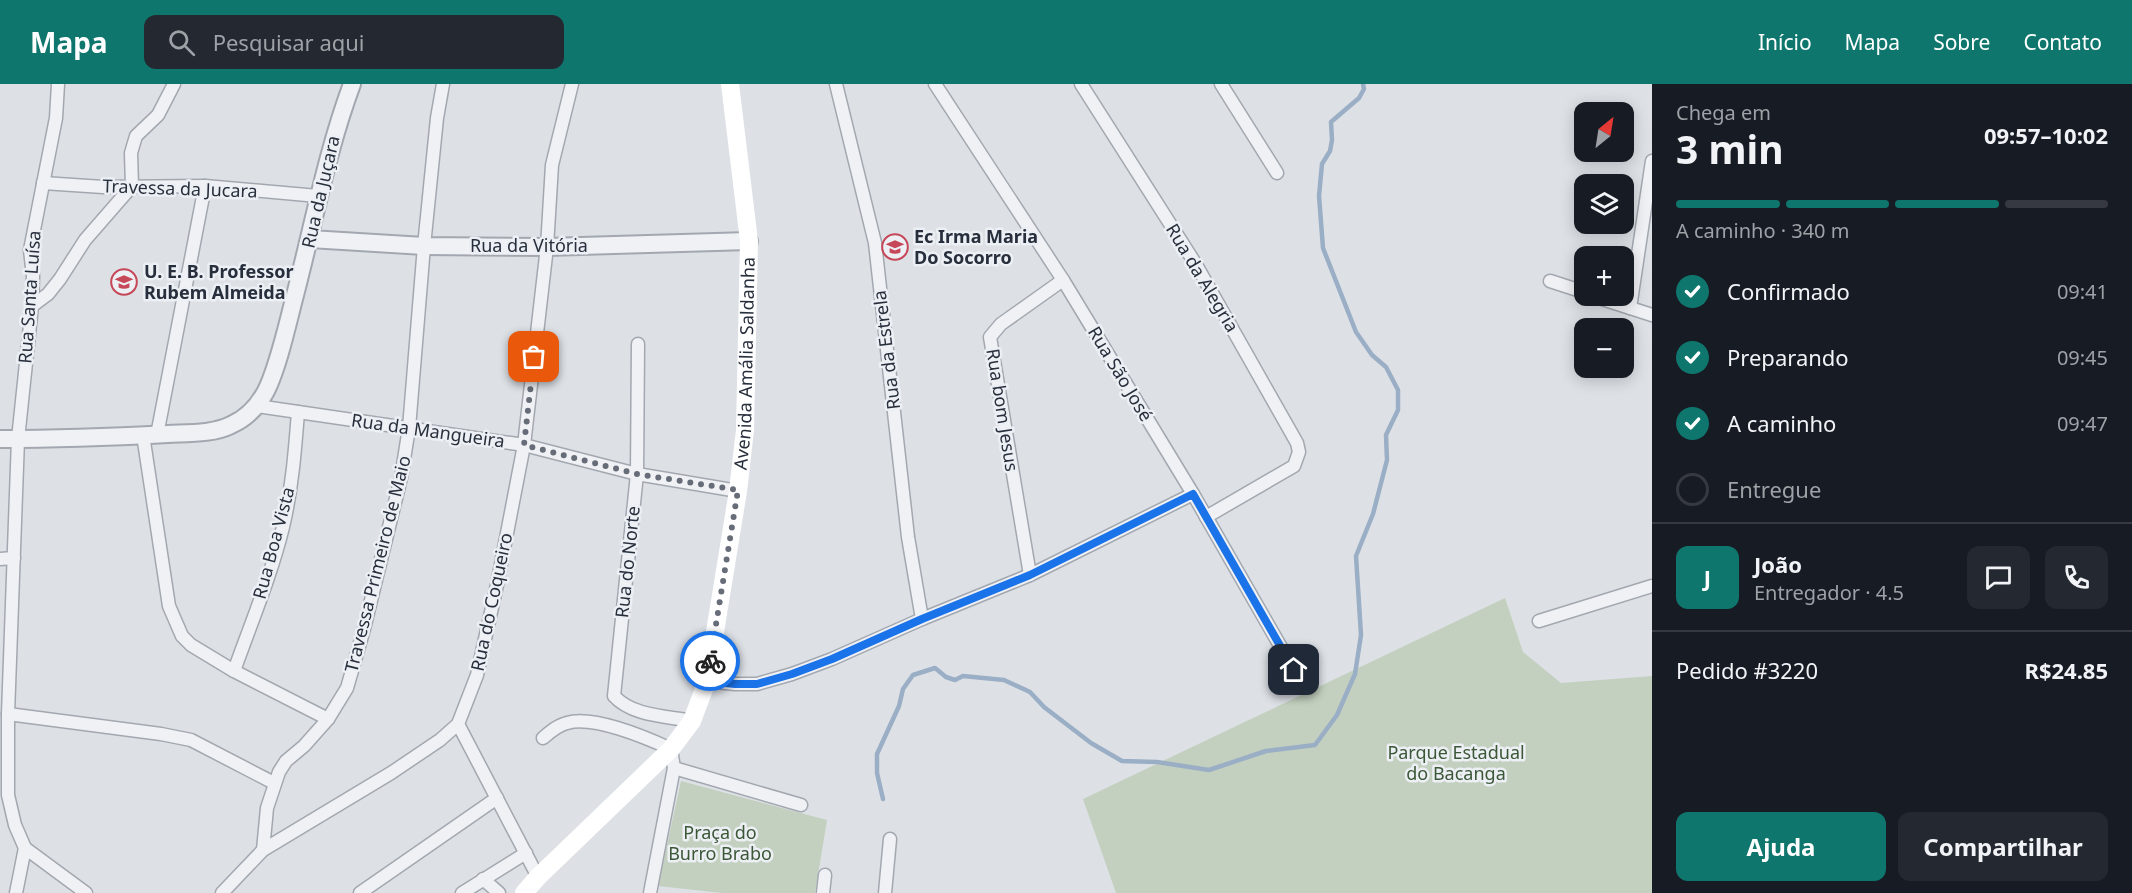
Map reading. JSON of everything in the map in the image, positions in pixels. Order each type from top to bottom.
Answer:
[{"type":"main road","name":"Avenida Amália Saldanha","points":[[524,893],[671,749],[692,721],[707,681],[738,490],[745,430],[749,241],[730,84]]},
{"type":"street","name":"Rua Santa Luísa","points":[[25,848],[6,812],[18,439],[32,306],[33,276],[30,250],[56,118],[58,84]]},
{"type":"street","points":[[32,306],[48,294],[85,240],[132,186],[131,153],[136,135],[158,115],[174,84]]},
{"type":"street","name":"Rua da Juçara","points":[[150,435],[216,430],[231,426],[257,406],[267,388],[281,346],[310,239],[318,196],[337,124],[352,84]]},
{"type":"street","name":"Travessa Primeiro de Maio","points":[[264,850],[267,808],[274,783],[286,761],[304,746],[328,719],[347,688],[401,478],[409,428],[436,118],[442,84]]},
{"type":"street","name":"Rua do Coqueiro","points":[[264,850],[391,773],[440,740],[458,724],[477,675],[524,445],[547,247],[552,165],[572,84]]},
{"type":"street","name":"Rua da Estrela","points":[[836,84],[875,243],[908,537],[922,619]]},
{"type":"street","name":"Rua São José","points":[[935,84],[1063,280],[1193,494],[1294,670]]},
{"type":"street","name":"Rua da Alegria","points":[[1081,84],[1195,263],[1297,443],[1299,452],[1294,466],[1206,517]]},
{"type":"street","points":[[1221,84],[1277,173]]},
{"type":"street","points":[[1630,308],[1652,161]]},
{"type":"street","name":"Travessa da Jucara","points":[[43,183],[103,187],[206,186],[318,196]]},
{"type":"street","points":[[206,186],[150,435],[169,606],[177,626],[191,645],[328,719]]},
{"type":"street","name":"Rua da Vitória","points":[[310,239],[424,246],[547,247],[749,241]]},
{"type":"street","name":"Rua bom Jesus","points":[[1030,575],[990,337],[1000,324],[1063,280]]},
{"type":"street","points":[[1550,281],[1574,289]]},
{"type":"street","points":[[1624,306],[1652,315]]},
{"type":"street","name":"Rua do Norte","points":[[638,344],[637,474],[615,696],[623,705],[640,711],[692,721]]},
{"type":"street","name":"Rua da Mangueira","points":[[257,406],[524,445],[637,474],[738,490]]},
{"type":"street","name":"Rua Boa Vista","points":[[234,670],[261,598],[283,527],[292,474],[298,412]]},
{"type":"street","points":[[0,440],[150,435]]},
{"type":"street","points":[[707,681],[757,684],[832,659],[1030,575],[1193,494]]},
{"type":"street","points":[[0,559],[14,558]]},
{"type":"street","points":[[1539,621],[1652,586]]},
{"type":"street","points":[[8,714],[191,740],[274,783]]},
{"type":"street","points":[[543,738],[566,723],[578,721],[649,738],[671,749],[674,768],[650,893]]},
{"type":"street","points":[[458,724],[538,877]]},
{"type":"street","points":[[674,768],[801,805]]},
{"type":"street","points":[[360,893],[497,798]]},
{"type":"street","points":[[885,893],[890,839]]},
{"type":"street","points":[[16,893],[25,848],[86,893]]},
{"type":"street","points":[[222,893],[264,850]]},
{"type":"street","points":[[462,893],[526,853]]},
{"type":"street","points":[[823,893],[825,875]]},
{"type":"street","points":[[483,879],[499,893]]},
{"type":"green space","name":"Parque Estadual do Bacanga","points":[[1505,598],[1523,652],[1561,683],[1652,676],[1652,893],[1116,893],[1083,799]]},
{"type":"green space","name":"Praça do Burro Brabo","points":[[681,781],[827,820],[815,893],[722,893],[658,886]]},
{"type":"waterway","points":[[883,799],[877,773],[877,754],[899,706],[903,689],[913,675],[935,668],[946,677],[955,680],[963,676],[1004,680],[1030,692],[1044,707],[1091,743],[1122,761],[1157,762],[1209,770],[1266,751],[1315,745],[1337,715],[1355,674],[1361,635],[1356,556],[1373,514],[1387,460],[1386,435],[1398,410],[1398,390],[1386,367],[1372,355],[1356,332],[1323,248],[1319,196],[1322,164],[1330,151],[1332,140],[1331,122],[1359,98],[1364,89],[1363,84]]},
{"type":"way so far","points":[[534,357],[524,445],[637,474],[738,490],[710,661]]},
{"type":"place","name":"Ec Irma Maria Do Socorro","points":[[895,247]]},
{"type":"place","name":"U. E. B. Professor Rubem Almeida","points":[[124,282]]},
{"type":"route","points":[[710,661],[707,681],[757,684],[792,674],[1030,575],[1193,494],[1294,670]]}]
